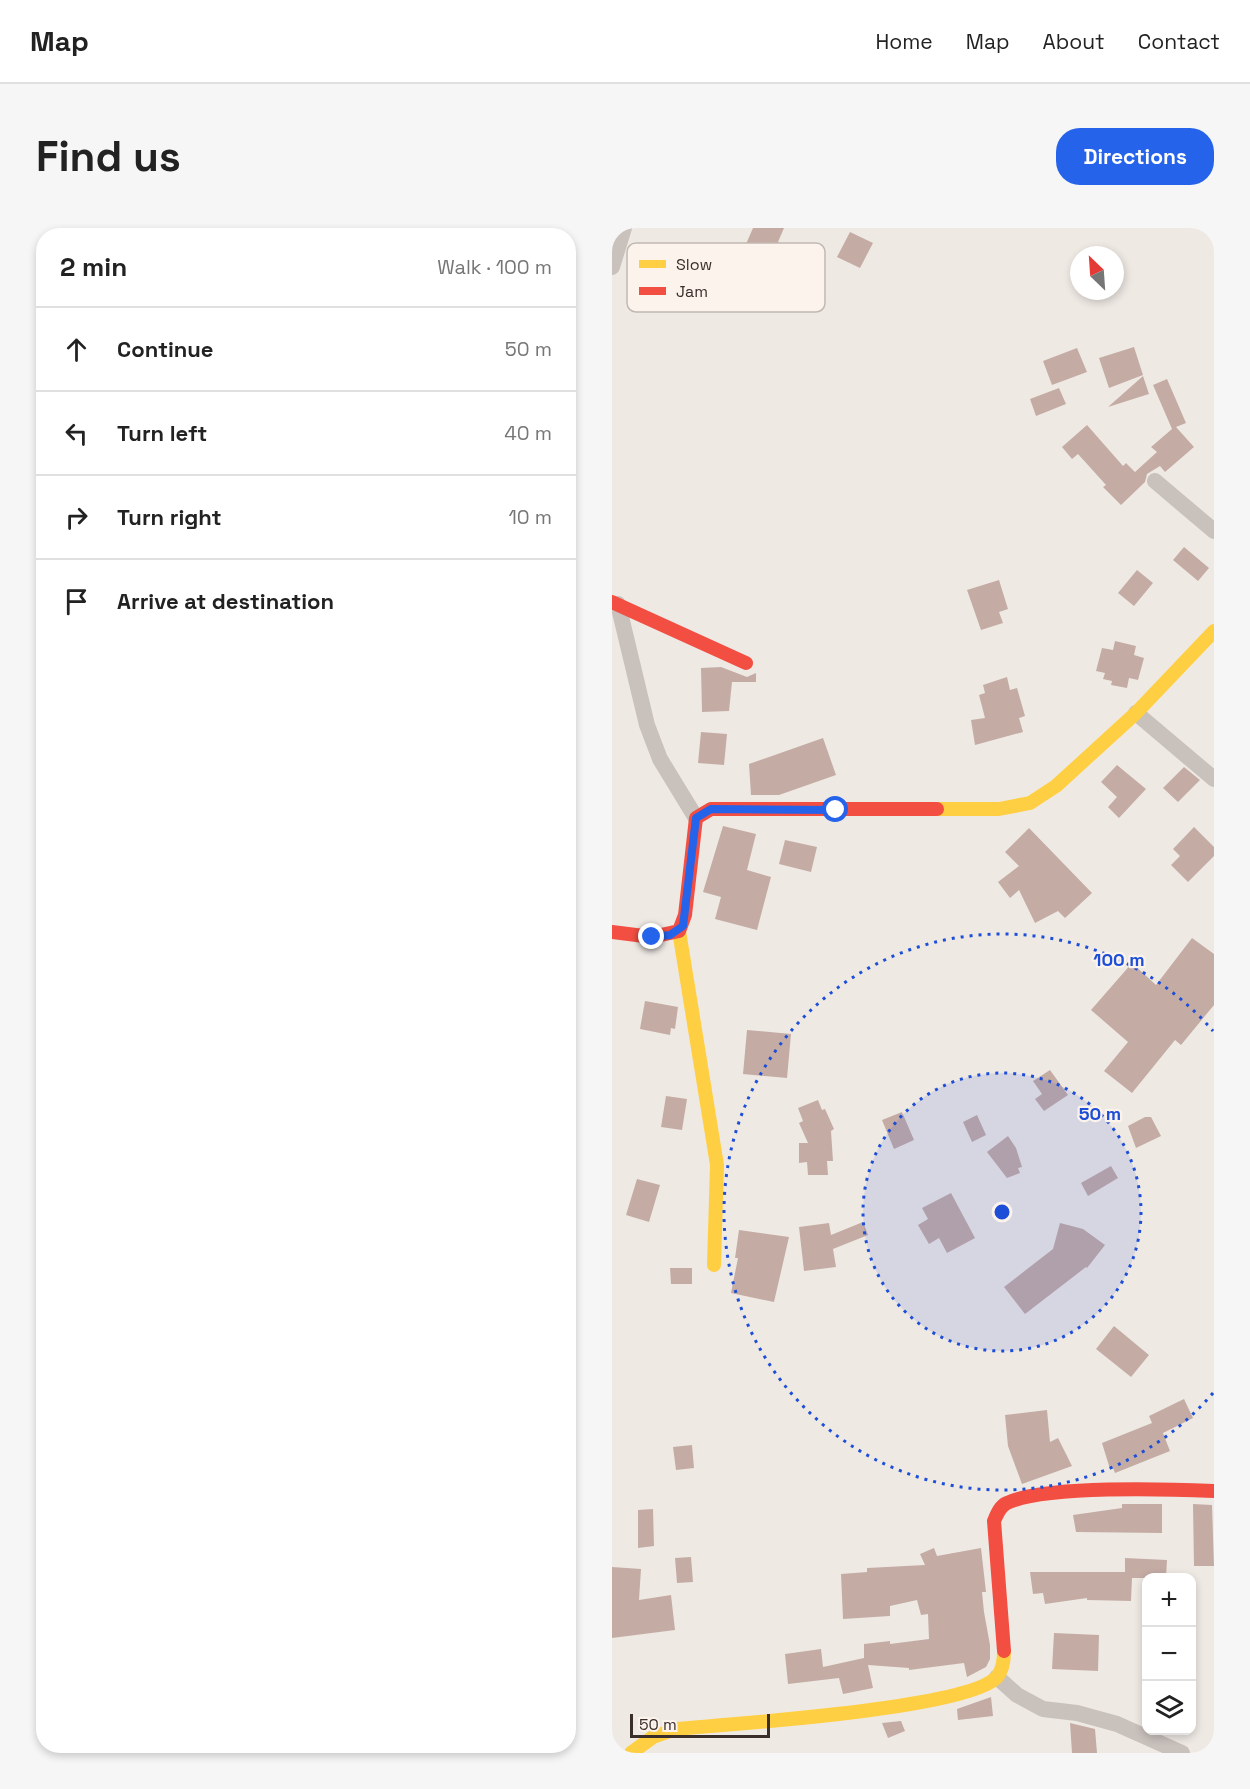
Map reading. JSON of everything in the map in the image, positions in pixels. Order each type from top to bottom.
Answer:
[{"type":"street","points":[[612,267],[624,228]]},
{"type":"street","points":[[1155,481],[1214,531]]},
{"type":"street","points":[[615,603],[746,663]]},
{"type":"street","points":[[615,603],[647,724],[660,759],[696,818],[685,915],[679,931],[707,1092],[717,1165],[714,1265]]},
{"type":"street","points":[[696,818],[711,809],[999,809],[1030,803],[1056,786],[1085,762],[1214,631]]},
{"type":"street","points":[[1136,712],[1214,779]]},
{"type":"street","points":[[612,932],[652,937],[679,931]]},
{"type":"street","points":[[631,1753],[653,1737],[675,1729],[906,1706],[977,1689],[997,1677],[1004,1662],[1004,1632],[994,1521],[999,1509],[1008,1502],[1025,1497],[1119,1491],[1214,1491]]},
{"type":"street","points":[[997,1677],[1017,1695],[1043,1709],[1077,1713],[1117,1724],[1182,1753]]},
{"type":"building","points":[[753,228],[784,228],[778,242],[780,243],[746,243]]},
{"type":"building","points":[[850,232],[873,243],[860,268],[837,257]]},
{"type":"building","points":[[1134,347],[1143,375],[1109,388],[1099,358]]},
{"type":"building","points":[[1077,348],[1087,372],[1052,385],[1043,361]]},
{"type":"building","points":[[1143,376],[1149,394],[1108,407]]},
{"type":"building","points":[[1167,379],[1186,423],[1176,427],[1194,447],[1165,472],[1160,466],[1147,474],[1145,482],[1121,505],[1103,487],[1106,485],[1078,454],[1072,459],[1062,447],[1087,425],[1123,466],[1126,463],[1135,472],[1157,452],[1151,447],[1172,429],[1153,385]]},
{"type":"building","points":[[1059,388],[1066,404],[1036,416],[1030,399]]},
{"type":"building","points":[[1184,547],[1209,568],[1198,581],[1173,560]]},
{"type":"building","points":[[1137,570],[1153,583],[1134,606],[1118,593]]},
{"type":"building","points":[[999,580],[1008,609],[999,612],[1003,623],[981,630],[967,590]]},
{"type":"building","points":[[1115,641],[1136,646],[1134,655],[1144,658],[1138,680],[1129,678],[1127,688],[1111,685],[1112,681],[1103,679],[1105,673],[1096,671],[1102,648],[1113,650]]},
{"type":"building","points":[[721,667],[747,677],[756,673],[756,682],[732,682],[729,711],[702,712],[701,668]]},
{"type":"building","points":[[1007,677],[1010,690],[1017,688],[1025,716],[1019,718],[1023,732],[975,745],[971,720],[985,718],[979,695],[985,693],[983,685]]},
{"type":"building","points":[[701,732],[727,734],[724,765],[698,763]]},
{"type":"building","points":[[823,738],[836,775],[779,795],[751,795],[749,764]]},
{"type":"building","points":[[1117,765],[1146,789],[1119,818],[1108,807],[1117,797],[1101,782]]},
{"type":"building","points":[[1184,767],[1200,780],[1178,802],[1163,788]]},
{"type":"building","points":[[723,826],[756,834],[747,870],[771,877],[757,930],[715,919],[721,897],[703,892]]},
{"type":"building","points":[[1194,827],[1214,847],[1214,856],[1188,882],[1171,865],[1180,856],[1173,849]]},
{"type":"building","points":[[1029,828],[1092,893],[1065,918],[1058,911],[1035,923],[1019,890],[1010,898],[998,882],[1019,866],[1005,852]]},
{"type":"building","points":[[785,840],[817,847],[811,872],[779,864]]},
{"type":"building","points":[[1192,938],[1214,954],[1214,1005],[1181,1045],[1175,1040],[1132,1093],[1104,1071],[1128,1042],[1091,1010],[1132,963],[1156,985]]},
{"type":"building","points":[[645,1001],[678,1007],[675,1029],[671,1028],[670,1035],[640,1029]]},
{"type":"building","points":[[747,1030],[791,1034],[787,1078],[743,1074]]},
{"type":"building","points":[[1050,1070],[1068,1095],[1044,1111],[1035,1099],[1042,1094],[1033,1081]]},
{"type":"building","points":[[666,1096],[687,1099],[682,1130],[661,1127]]},
{"type":"building","points":[[818,1100],[834,1129],[831,1131],[833,1161],[827,1161],[828,1175],[808,1175],[807,1162],[799,1163],[799,1143],[808,1143],[799,1123],[803,1121],[798,1108]]},
{"type":"building","points":[[902,1112],[914,1140],[894,1149],[882,1120]]},
{"type":"building","points":[[977,1115],[986,1135],[972,1142],[963,1122]]},
{"type":"building","points":[[1145,1117],[1151,1117],[1161,1136],[1136,1148],[1128,1126]]},
{"type":"building","points":[[1008,1136],[1016,1148],[1022,1167],[1018,1168],[1020,1173],[1007,1178],[987,1152]]},
{"type":"building","points":[[1111,1166],[1118,1178],[1088,1196],[1081,1183]]},
{"type":"building","points":[[637,1179],[660,1185],[649,1222],[626,1215]]},
{"type":"building","points":[[951,1193],[975,1238],[947,1253],[939,1238],[929,1244],[918,1225],[928,1219],[922,1208]]},
{"type":"building","points":[[863,1222],[868,1235],[833,1249],[836,1267],[804,1271],[799,1227],[829,1223],[831,1235]]},
{"type":"building","points":[[1060,1223],[1083,1229],[1105,1245],[1087,1268],[1025,1314],[1004,1287],[1053,1249]]},
{"type":"building","points":[[739,1230],[789,1237],[774,1302],[731,1293],[738,1258],[735,1258]]},
{"type":"building","points":[[670,1268],[692,1268],[692,1284],[671,1284]]},
{"type":"building","points":[[1114,1326],[1149,1355],[1131,1377],[1096,1349]]},
{"type":"building","points":[[1184,1399],[1193,1418],[1163,1433],[1170,1451],[1115,1473],[1113,1468],[1110,1469],[1102,1443],[1152,1423],[1149,1416]]},
{"type":"building","points":[[1047,1410],[1050,1442],[1058,1438],[1072,1466],[1022,1484],[1008,1446],[1005,1415]]},
{"type":"building","points":[[692,1445],[694,1468],[676,1470],[673,1447]]},
{"type":"building","points":[[1122,1504],[1162,1504],[1162,1533],[1076,1532],[1073,1515],[1122,1508]]},
{"type":"building","points":[[1193,1504],[1212,1505],[1214,1566],[1194,1566]]},
{"type":"building","points":[[653,1509],[654,1546],[638,1548],[638,1510]]},
{"type":"building","points":[[934,1548],[937,1556],[981,1548],[986,1592],[982,1592],[990,1645],[990,1659],[986,1667],[967,1677],[964,1663],[909,1670],[909,1668],[868,1665],[873,1688],[843,1694],[839,1678],[788,1684],[785,1654],[821,1649],[823,1667],[864,1658],[864,1644],[890,1641],[890,1644],[929,1639],[928,1614],[921,1615],[917,1600],[890,1606],[890,1616],[843,1619],[841,1574],[867,1572],[867,1568],[925,1565],[920,1554]]},
{"type":"building","points":[[691,1557],[693,1582],[677,1583],[675,1558]]},
{"type":"building","points":[[1125,1558],[1167,1560],[1166,1573],[1142,1573],[1142,1578],[1132,1578],[1131,1601],[1087,1600],[1087,1598],[1045,1604],[1043,1593],[1033,1594],[1030,1572],[1125,1572]]},
{"type":"building","points":[[612,1567],[641,1569],[639,1600],[671,1595],[675,1630],[612,1638]]},
{"type":"building","points":[[1054,1633],[1099,1635],[1098,1671],[1052,1669]]},
{"type":"building","points":[[991,1697],[993,1716],[958,1720],[957,1709]]},
{"type":"building","points":[[901,1721],[905,1731],[888,1738],[882,1723]]},
{"type":"building","points":[[1070,1723],[1095,1729],[1097,1753],[1072,1753]]},
{"type":"traffic: slow","points":[[937,809],[999,809],[1030,803],[1056,786],[1136,713],[1214,631]]},
{"type":"traffic: slow","points":[[679,931],[717,1165],[714,1265]]},
{"type":"traffic: slow","points":[[631,1753],[653,1737],[676,1729],[846,1713],[942,1698],[977,1688],[997,1677],[1002,1668],[1004,1651]]},
{"type":"traffic: jam","points":[[612,602],[746,663]]},
{"type":"traffic: jam","points":[[612,932],[652,937],[679,931],[685,915],[696,818],[711,809],[937,809]]},
{"type":"traffic: jam","points":[[1004,1651],[994,1521],[1005,1504],[1025,1497],[1077,1491],[1139,1489],[1214,1491]]},
{"type":"route","points":[[652,937],[670,935],[679,931],[683,926],[696,818],[703,812],[711,809],[836,810]]}]
